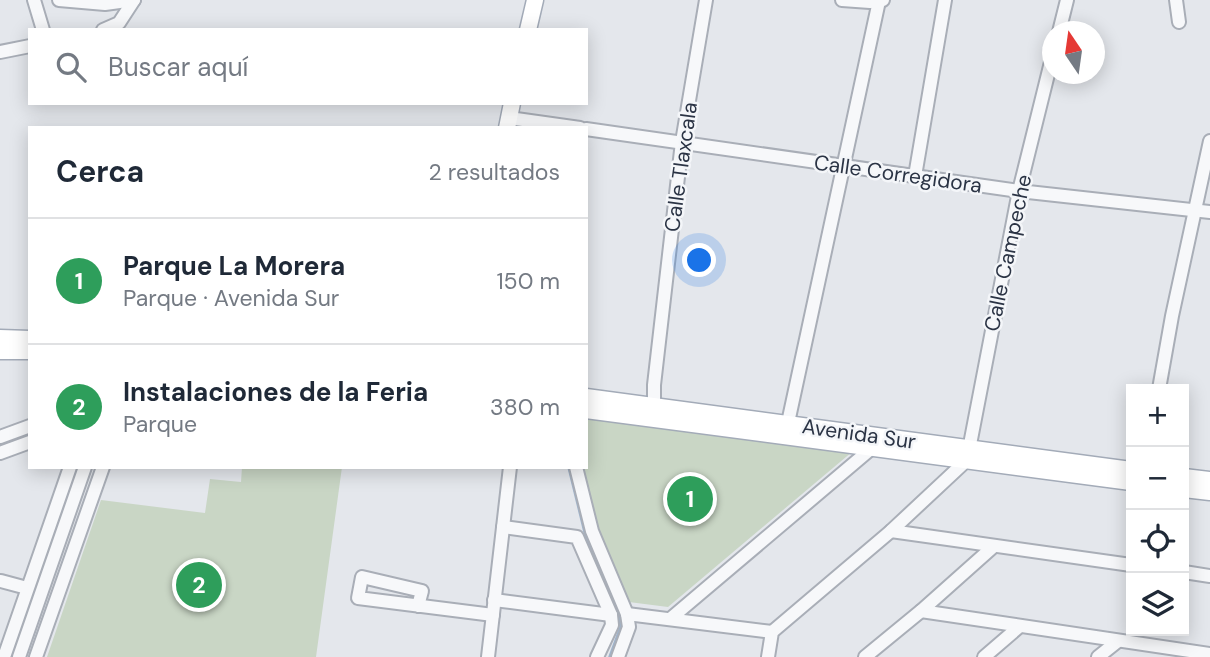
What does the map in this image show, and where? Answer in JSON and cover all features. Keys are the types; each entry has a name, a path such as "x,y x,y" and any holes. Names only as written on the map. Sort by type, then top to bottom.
{"main road":[{"path":"528,28 535,0"},
{"path":"0,338 28,339"},
{"path":"0,351 28,351"},
{"name":"Avenida Sur","path":"588,397 654,412 786,430 968,454 1126,470"},
{"name":"Avenida Sur","path":"588,410 654,412"},
{"name":"Avenida Sur","path":"786,430 872,448 968,454 1126,481"},
{"path":"1189,478 1210,480"},
{"path":"1189,490 1210,492"}],"street":[{"path":"34,0 42,28"},
{"path":"59,0 105,4 134,0"},
{"path":"108,28 119,23 134,0"},
{"name":"Calle Tlaxcala","path":"654,412 654,386 682,142 706,0"},
{"path":"786,430 881,0 842,0"},
{"path":"915,176 945,0"},
{"path":"1062,21 1067,0"},
{"path":"1176,0 1179,22"},
{"path":"0,52 28,46"},
{"name":"Calle Campeche","path":"968,454 1019,191 1046,84"},
{"path":"509,116 568,126"},
{"name":"Calle Corregidora","path":"588,129 1019,191 1210,212"},
{"path":"1160,384 1210,141"},
{"path":"28,427 2,437 0,453 28,443"},
{"path":"670,619 872,448"},
{"path":"768,657 772,632 891,531 968,454"},
{"path":"4,657 69,469"},
{"path":"19,657 84,469"},
{"path":"37,657 102,469"},
{"path":"488,657 510,469"},
{"path":"576,469 592,531 627,614 629,627 618,657"},
{"path":"503,527 577,537 611,615 612,625 597,657"},
{"path":"891,531 1126,564"},
{"path":"864,657 922,611 994,546"},
{"path":"1189,573 1210,576"},
{"path":"418,606 422,591 362,577 358,598 418,606 493,615"},
{"path":"0,581 27,588"},
{"path":"494,600 611,615"},
{"path":"922,611 1210,654"},
{"path":"627,614 772,632"},
{"path":"984,657 1020,626"},
{"path":"1098,657 1118,640"}],"green space":[{"path":"588,410 859,446 668,607 621,601 577,469 588,469"},
{"path":"242,469 342,469 316,657 47,657 101,500 205,513 210,479 241,482"}],"waterway":[{"path":"569,469 586,536 620,615 621,627 610,657"}],"place":[{"name":"Parque La Morera","path":"690,499"},
{"name":"Instalaciones de la Feria","path":"199,585"}]}
